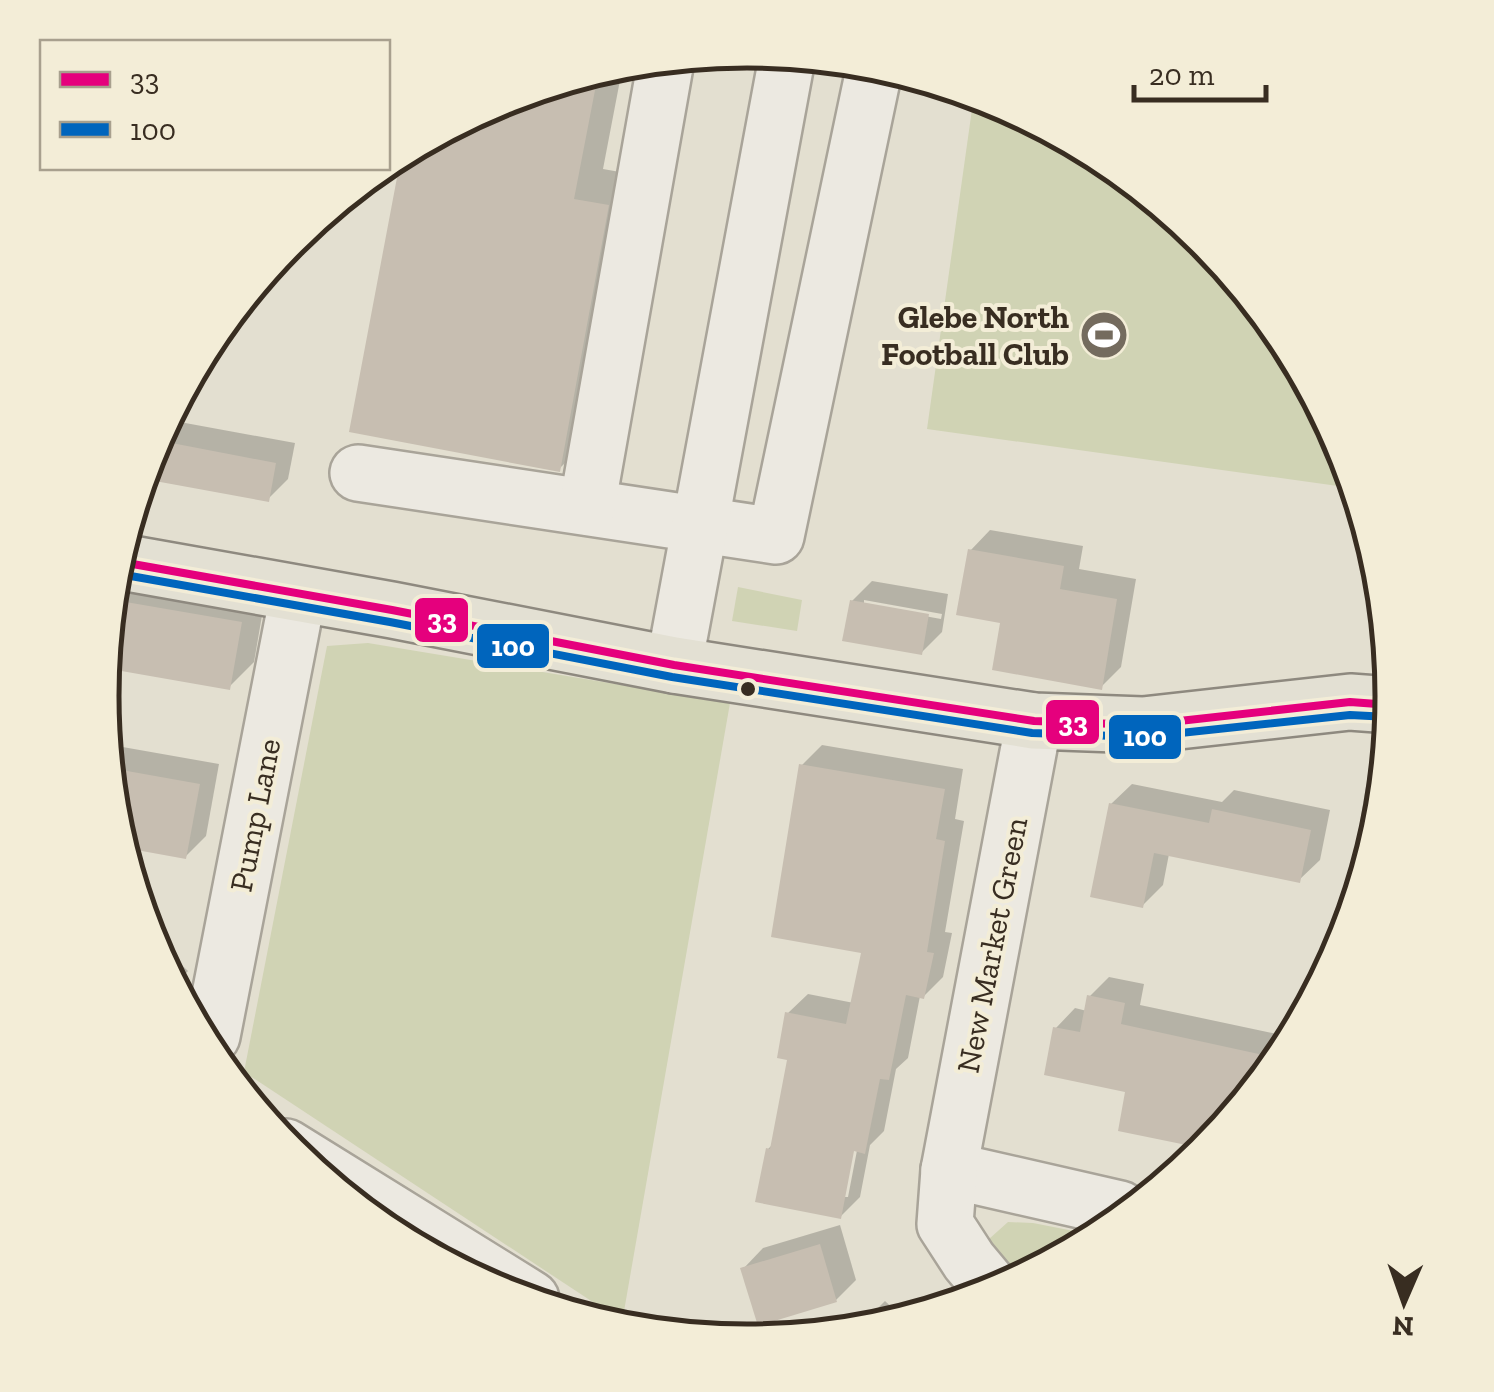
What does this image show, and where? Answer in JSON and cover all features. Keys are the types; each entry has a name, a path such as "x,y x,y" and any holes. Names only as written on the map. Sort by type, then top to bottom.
{"main road":[{"path":"133,564 674,665 1034,721 1143,725 1350,702 1376,704"}],"street":[{"path":"674,665 784,69"},
{"path":"586,507 664,73"},
{"path":"358,472 776,536 871,80"},
{"name":"Pump Lane","path":"214,1028 298,595"},
{"name":"New Market Green","path":"984,1279 944,1224 949,1170 1034,721"},
{"path":"949,1170 1113,1207"},
{"path":"369,1198 461,1255"}],"green space":[{"name":"Glebe North Football Club","path":"972,109 1025,132 1096,173 1130,197 1191,252 1246,313 1270,347 1311,418 1339,486 927,429"},
{"path":"738,587 802,600 797,631 732,621"},
{"path":"368,643 730,703 624,1312 600,1307 244,1072 327,646"},
{"path":"1008,1222 1075,1231 1002,1271 992,1263 989,1239"}],"building":[{"path":"596,86 574,199 609,205 560,472 349,432 398,173 506,115"},
{"path":"172,443 276,463 269,502 157,481"},
{"path":"968,549 1064,566 1060,589 1117,599 1102,690 992,670 1000,623 956,615"},
{"path":"850,600 929,614 922,655 842,641"},
{"path":"126,602 242,622 230,690 120,671"},
{"path":"799,764 945,789 936,839 945,841 927,952 934,953 924,999 906,995 889,1080 880,1079 865,1154 854,1151 841,1219 755,1202 787,1060 777,1058 785,1012 846,1024 861,953 771,937"},
{"path":"123,770 200,784 186,859 138,850"},
{"path":"1109,803 1209,823 1212,809 1311,830 1300,883 1154,853 1143,908 1090,897"},
{"path":"1087,995 1125,1003 1121,1024 1263,1055 1220,1110 1186,1145 1118,1131 1125,1092 1044,1075 1053,1027 1080,1032"},
{"path":"820,1244 837,1302 757,1324 740,1268"}],"transit line":[{"name":"33","path":"133,564 674,665 1034,721 1143,725 1350,702 1376,704"},
{"name":"100","path":"130,576 672,677 1032,733 1143,737 1350,715 1375,716"}],"place":[{"name":"Glebe North Football Club","path":"1104,335"}]}
